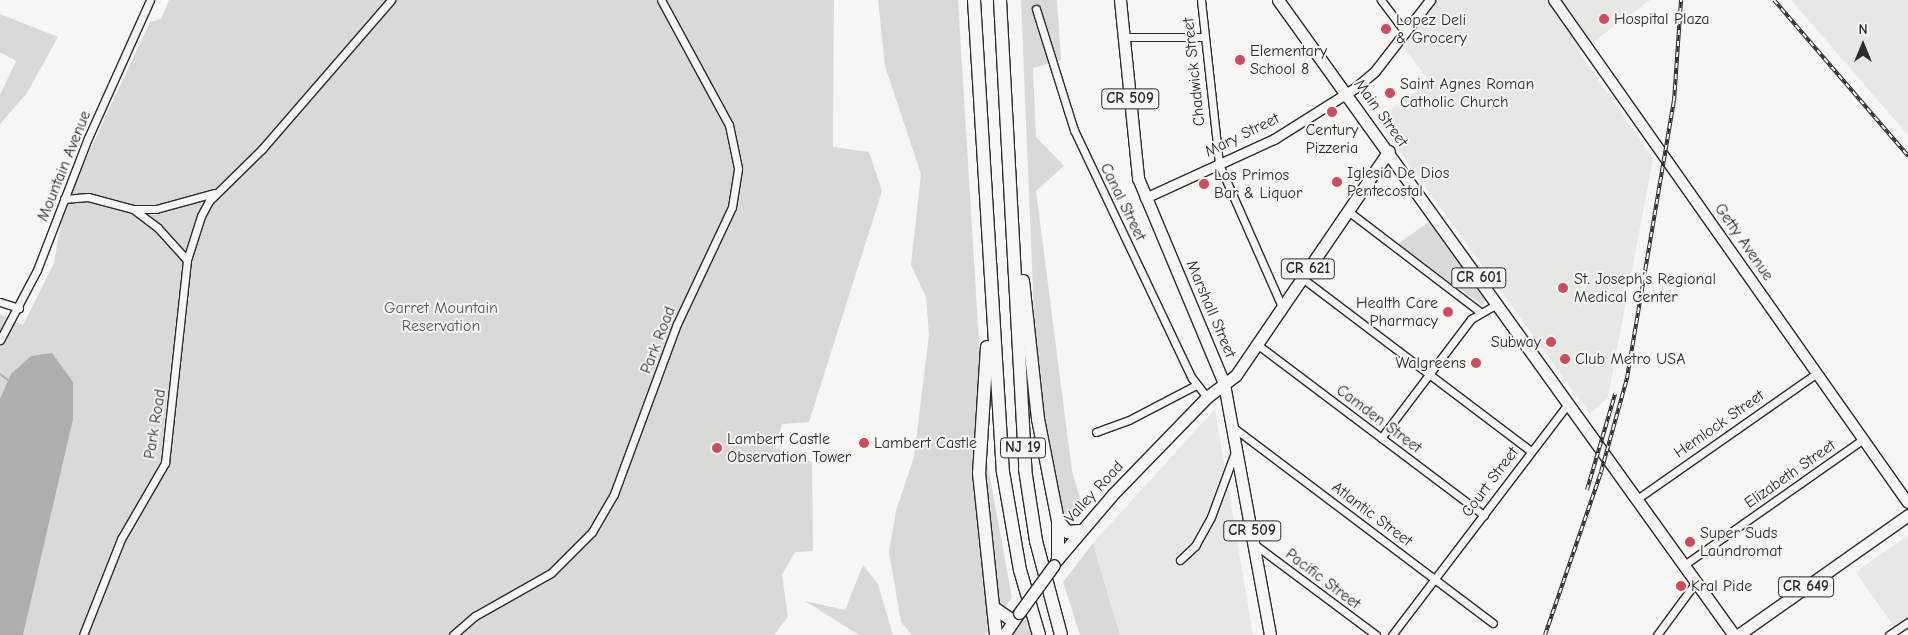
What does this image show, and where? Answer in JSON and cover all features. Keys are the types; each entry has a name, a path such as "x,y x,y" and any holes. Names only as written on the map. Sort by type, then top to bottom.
{"highway":[{"name":"NJ 19","path":"974,0 992,312 1006,496 1039,635"},
{"name":"NJ 19","path":"1000,0 1012,258 1028,493 1061,635"},
{"path":"1002,44 1008,0"},
{"path":"1012,258 1022,272 1038,419 1058,521 1056,562"},
{"path":"992,312 981,404 979,473 996,635"},
{"path":"1058,521 1068,532 1079,531"},
{"path":"994,608 1016,617"}],"main road":[{"name":"Marshall Street","path":"1120,0 1137,171 1145,198 1224,384 1234,428 1270,635"},
{"name":"Main Street","path":"1278,0 1637,499"},
{"name":"Getty Avenue","path":"1554,0 1908,503"},
{"name":"CR 621","path":"1224,384 1258,345 1389,152"},
{"name":"Valley Road","path":"1004,635 1079,531 1207,397 1224,384"},
{"name":"CR 601","path":"1637,499 1734,635"},
{"name":"CR 649","path":"1738,635 1908,515"}],"street":[{"name":"Mountain Avenue","path":"0,340 18,308 150,0"},
{"name":"Park Road","path":"83,635 121,539 165,463 186,260 201,216 219,191 262,149 391,0"},
{"name":"Park Road","path":"454,635 475,616 551,573 592,532 614,494 677,324 732,207 738,168 729,125 662,0"},
{"name":"Chadwick Street","path":"1201,0 1219,164 1282,307"},
{"path":"1381,0 1405,32"},
{"path":"1346,92 1375,71 1430,0"},
{"name":"Canal Street","path":"1036,9 1074,130 1196,385 1207,397"},
{"path":"1124,37 1204,37"},
{"name":"Mary Street","path":"1145,198 1274,139 1346,92"},
{"name":"Park Road","path":"64,199 88,196 133,209 180,206 219,191"},
{"name":"Park Road","path":"133,209 158,228 186,260"},
{"path":"1348,211 1480,312"},
{"path":"1302,278 1531,451"},
{"path":"0,302 18,308"},
{"path":"1381,438 1429,374 1480,312 1498,304"},
{"name":"Camden Street","path":"1258,345 1484,515"},
{"name":"Hemlock Street","path":"1637,499 1817,373"},
{"path":"1096,432 1130,420 1196,385"},
{"name":"Court Street","path":"1392,635 1569,403"},
{"name":"Atlantic Street","path":"1234,428 1493,624"},
{"name":"Elizabeth Street","path":"1684,565 1864,439"},
{"path":"1180,560 1195,546 1211,517 1237,447"},
{"name":"Pacific Street","path":"1254,544 1376,635"},
{"path":"1657,635 1696,582"},
{"path":"1889,635 1908,622"}],"shaded area":[{"name":"St. Joseph’s Regional Medical Center","path":"1437,0 1650,0 1579,52 1653,159 1608,397 1590,414 1376,119 1430,82 1403,46"},
{"path":"1791,0 1908,0 1908,135"},
{"path":"52,353 73,382 73,419 23,635 0,635 0,399 11,374 31,356"},
{"path":"1215,409 1253,635 1120,635 1093,543"},
{"path":"1908,535 1908,623 1897,631 1856,572"}],"green space":[{"name":"Garret Mountain Reservation","path":"169,0 834,0 833,147 869,152 882,191 809,422 782,424 775,448 812,462 813,551 795,552 782,575 788,617 774,635 0,635 0,314 23,325 54,263 62,218 78,175 150,22 161,19"},
{"path":"878,0 958,0 986,456 1012,598 985,635 912,635 901,622 889,552 896,511 914,457 929,335 926,297 911,265 921,174 885,66"},
{"path":"1021,0 1057,0 1061,60 1033,68 1036,137 1064,166 1036,191 1072,471 1082,505 1053,540 1038,411"},
{"path":"0,14 58,37 27,93 0,124 0,95 16,61 0,52"},
{"path":"1430,221 1485,299 1483,306 1398,244"},
{"path":"1093,543 1120,635 1080,635 1063,582"},
{"path":"863,565 878,584 893,635 859,635 805,601 845,610"},
{"path":"1020,611 1026,613 1035,635 1005,635"}],"waterway":[{"path":"0,374 8,380"}],"railway":[{"path":"1545,635 1601,472 1627,378 1674,101 1681,0"},
{"path":"1774,0 1908,156"},
{"path":"1587,490 1615,394"}],"place":[{"name":"Hospital Plaza","path":"1604,19"},
{"name":"Lopez Deli & Grocery","path":"1386,29"},
{"name":"Elementary School 8","path":"1240,60"},
{"name":"Saint Agnes Roman Catholic Church","path":"1390,93"},
{"name":"Century Pizzeria","path":"1332,112"},
{"name":"Iglesia De Dios Pentecostal","path":"1337,182"},
{"name":"Los Primos Bar & Liquor","path":"1204,184"},
{"name":"St. Joseph’s Regional Medical Center","path":"1563,288"},
{"name":"Health Care Pharmacy","path":"1448,312"},
{"name":"Subway","path":"1551,342"},
{"name":"Club Metro USA","path":"1565,359"},
{"name":"Walgreens","path":"1476,363"},
{"name":"Lambert Castle","path":"864,443"},
{"name":"Lambert Castle Observation Tower","path":"717,448"},
{"name":"Super Suds Laundromat","path":"1690,542"},
{"name":"Kral Pide","path":"1681,586"}]}
